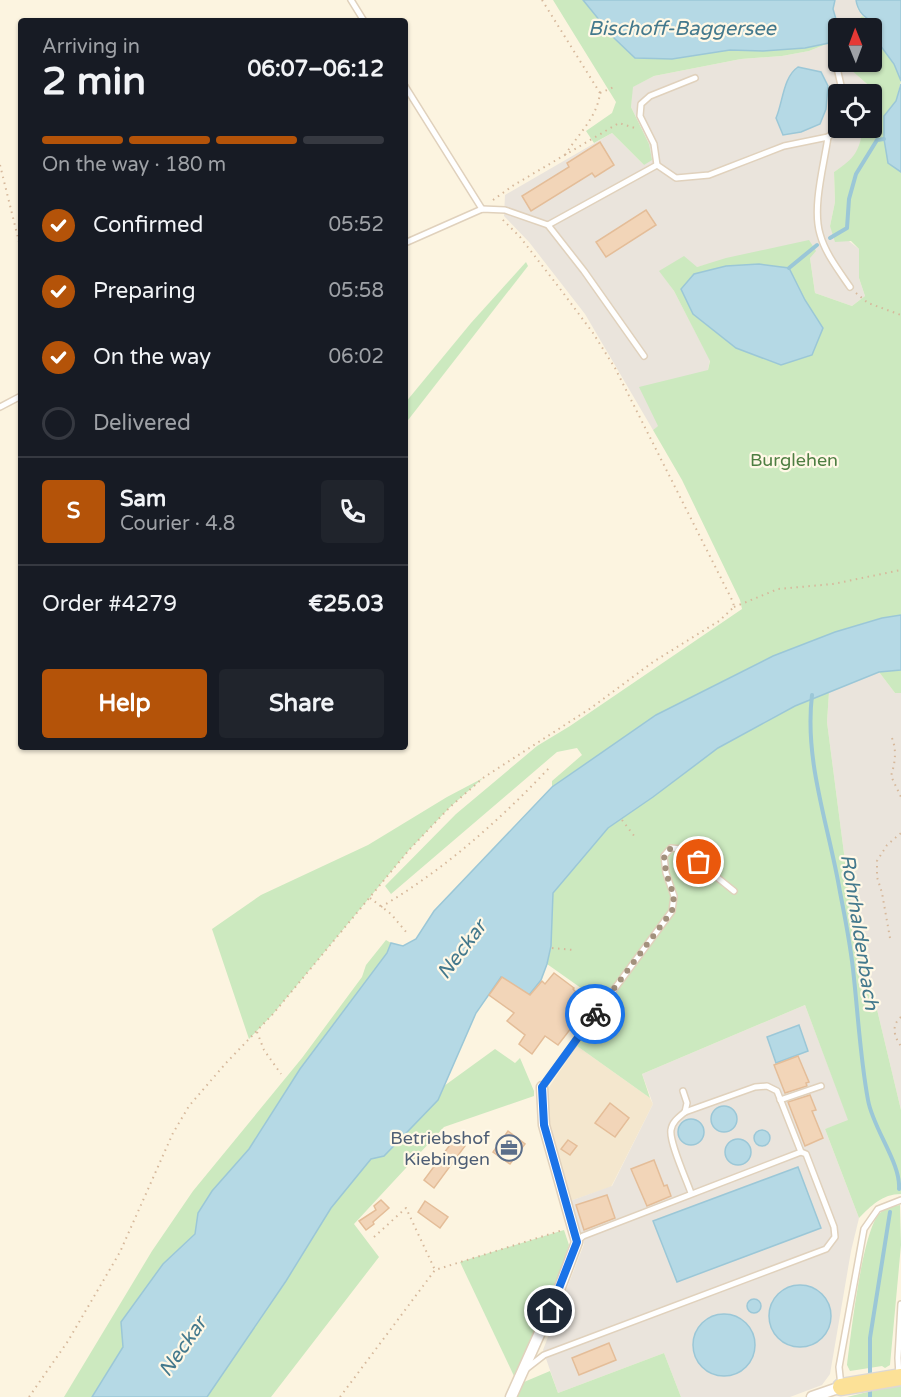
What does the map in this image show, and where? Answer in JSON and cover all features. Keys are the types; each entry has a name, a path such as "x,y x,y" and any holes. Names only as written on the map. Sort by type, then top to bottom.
{"main road":[{"path":"848,1385 896,1378"}],"street":[{"path":"511,1397 559,1290 577,1241 544,1125 542,1087"},
{"path":"812,1397 848,1385"}],"lane":[{"path":"351,0 362,18"},
{"path":"695,78 650,96 641,104 640,116 654,144 657,165 676,178 709,175 784,146 828,137 818,213 820,234 826,249 850,287"},
{"path":"408,91 482,209"},
{"path":"548,225 657,165"},
{"path":"408,242 482,209 505,210 548,225 584,271 644,356"},
{"path":"0,407 18,398"},
{"path":"542,1087 672,911 674,896 666,873 664,856 671,848 682,849 734,891"},
{"path":"522,1372 544,1355 826,1249 835,1237 834,1227 806,1154 801,1152 777,1091 766,1086 755,1087 685,1112 676,1119 671,1131 673,1143 692,1193"},
{"path":"780,1100 821,1086"},
{"path":"683,1091 687,1103 685,1112"},
{"path":"577,1241 583,1236 801,1152"},
{"path":"848,1385 839,1367 864,1229 878,1209 901,1200"},
{"path":"896,1378 901,1304"}],"path":[{"path":"542,0 600,93 599,105 589,123 574,139 563,157"},
{"path":"600,93 614,87"},
{"path":"482,209 514,185 619,123 648,131"},
{"path":"0,165 18,238"},
{"path":"502,219 520,237 561,290 593,333 615,368 678,490 734,607"},
{"path":"850,287 868,303 901,315"},
{"path":"29,1397 68,1341 116,1260 173,1133 189,1106 226,1062 257,1032 409,850 450,807 483,778 591,708 653,662 719,621 734,607 778,589 833,584 901,570"},
{"path":"892,738 895,755 891,776 901,797"},
{"path":"381,907 458,854 512,807 550,767"},
{"path":"622,820 635,837"},
{"path":"890,938 877,877 877,861 887,845 901,833"},
{"path":"370,898 391,914 407,933"},
{"path":"552,948 574,950"},
{"path":"901,1017 898,1018 893,1028 901,1046"},
{"path":"257,1032 264,1050 281,1074"},
{"path":"374,1237 406,1208 435,1270"},
{"path":"340,1397 435,1270 574,1227"}],"shaded area":[{"path":"835,0 856,0 857,8 862,16 860,18 836,18 833,9"},
{"path":"828,43 828,72 853,72 867,84 828,84 828,138 861,138 859,149 849,162 834,172 835,202 830,226 859,249 859,278 865,296 852,306 815,293 810,258 752,253 697,267 660,271 674,291 710,360 706,379 692,402 653,430 585,314 529,242 504,216 505,195 612,133 644,165 649,144 631,107 632,87 654,76 741,59 782,56 809,51"},
{"path":"879,672 895,693 901,693 901,1110 849,892 827,722 829,692"},
{"path":"805,1005 849,1121 825,1129 859,1218 851,1251 830,1374 822,1385 790,1397 681,1397 664,1353 558,1393 543,1350 584,1244 570,1201 612,1186 653,1104 642,1074"},
{"path":"577,1046 650,1098 653,1104 611,1187 570,1201 548,1123 547,1090"}],"green space":[{"path":"553,0 583,0 614,38 635,58 672,59 730,50 763,51 805,48 828,43 809,51 782,56 741,59 654,76 633,87 631,107 649,144 652,160 644,165 612,133 594,143 586,131 612,113 616,102"},
{"name":"Burglehen","path":"882,48 894,64 901,81 896,101 884,116 888,163 901,172 901,615 864,623 773,656 656,715 552,787 552,781 582,755 577,748 557,752 391,894 385,886 456,814 537,746 742,609 740,600 682,480 653,430 658,426 639,387 708,370 710,361 674,291 659,271 684,256 697,267 726,258 809,240 816,251 810,258 815,293 852,306 865,296 859,278 859,249 851,241 835,242 830,226 835,202 834,172 855,154 861,138 882,138 882,84 867,84 853,72 882,72","holes":["789,268 805,300 736,348 693,314 681,289"]},
{"path":"526,262 528,266 408,420 408,399 471,323"},
{"path":"901,670 901,693 895,693 879,672"},
{"path":"829,692 827,722 849,892 901,1110 901,1194 883,1198 859,1218 825,1129 848,1120 805,1005 642,1074 650,1098 577,1046 605,1005 547,964 551,946 553,893 608,828 718,748 795,706"},
{"path":"483,778 450,807 409,850 273,1014 249,1039 212,929 261,895 368,845"},
{"path":"386,940 391,943 387,953 300,1069 249,1149 212,1191 198,1213 195,1234 163,1264 123,1347 92,1397 64,1397 152,1251 193,1191 302,1058 362,977 366,965"},
{"path":"495,1049 515,1063 520,1058 534,1096 444,1127 354,1224 379,1257 271,1397 207,1397 286,1281 331,1208 371,1159 438,1100 444,1086"},
{"path":"900,1205 901,1245 890,1365 885,1368 882,1366 850,1371 847,1365 851,1331 867,1241 879,1214"},
{"path":"564,1230 569,1245 555,1288 514,1376 460,1262"},
{"path":"664,1353 681,1397 516,1397 524,1382 550,1371 558,1393"},
{"path":"901,1385 901,1397 847,1397"}],"water":[{"name":"Bischoff-Baggersee","path":"583,0 835,0 833,9 836,18 828,18 828,43 805,48 763,51 730,50 672,59 635,58 614,38"},
{"path":"856,0 901,0 901,81 894,64 882,48 882,18 866,18"},
{"path":"798,67 821,72 828,86 826,109 820,124 801,132 783,135 776,118 786,83"},
{"path":"901,84 901,172 888,163 884,139 884,116 896,101"},
{"path":"759,264 789,268 805,300 823,328 812,355 781,365 736,348 693,314 681,289 694,274 726,266"},
{"name":"Neckar","path":"901,615 901,670 879,672 795,706 718,748 608,828 553,893 551,946 541,980 529,995 501,977 476,1013 438,1100 384,1156 371,1159 331,1208 286,1281 207,1397 92,1397 123,1347 121,1322 163,1264 195,1234 198,1213 212,1191 249,1149 300,1069 387,953 391,943 403,946 416,939 434,911 552,787 656,715 773,656 835,632 882,618"},
{"path":"799,1025 808,1051 776,1063 767,1037"},
{"path":"724,1106 733,1110 737,1119 733,1128 724,1132 715,1128 711,1119 715,1110"},
{"path":"691,1119 700,1123 704,1132 700,1141 691,1145 682,1141 678,1132 682,1123"},
{"path":"759,1130 765,1130 770,1138 768,1144 759,1146 754,1141 754,1135"},
{"path":"738,1139 747,1143 751,1152 747,1161 738,1165 729,1161 725,1152 729,1143"},
{"path":"798,1167 821,1228 677,1282 653,1221"},
{"path":"794,1285 806,1285 822,1294 829,1304 831,1316 829,1328 822,1338 806,1347 794,1347 783,1342 774,1333 769,1322 769,1310 774,1299 783,1290"},
{"path":"751,1299 757,1299 761,1306 757,1313 751,1313 747,1309 747,1303"},
{"path":"718,1314 730,1314 746,1323 753,1333 755,1345 753,1357 746,1367 730,1376 718,1376 707,1371 698,1362 693,1351 693,1339 698,1328 707,1319"}],"building":[{"path":"600,142 614,165 595,177 592,173 531,211 522,196 569,167 567,163"},
{"path":"646,210 656,225 606,257 596,242"},
{"path":"554,973 574,988 577,993 573,998 582,1005 568,1024 572,1027 558,1045 545,1036 532,1054 519,1044 525,1035 507,1021 514,1013 489,995 502,977 530,995 542,981 545,984"},
{"path":"798,1056 809,1082 806,1083 807,1086 785,1093 774,1065"},
{"path":"810,1095 816,1110 812,1111 823,1138 805,1146 788,1102"},
{"path":"610,1103 629,1118 615,1137 595,1123"},
{"name":"Betriebshof Kiebingen","path":"508,1131 525,1144 510,1164 493,1152"},
{"path":"455,1138 465,1146 434,1188 424,1180"},
{"path":"568,1140 577,1146 570,1155 561,1149"},
{"path":"654,1160 664,1186 667,1185 671,1196 647,1206 631,1169"},
{"path":"607,1195 615,1218 584,1230 576,1205"},
{"path":"381,1200 389,1208 366,1230 359,1221 376,1210 374,1206"},
{"path":"425,1201 448,1217 440,1228 418,1212"},
{"path":"609,1343 616,1360 579,1375 572,1358"}],"waterway":[{"path":"830,238 847,228 849,199 856,174 877,140 884,139"},
{"path":"789,268 817,245"},
{"name":"Rohrhaldenbach","path":"812,695 810,720 814,769 849,940 868,1100 875,1122 896,1168 899,1189"},
{"name":"Rohrhaldenbach","path":"870,1378 870,1338 890,1212"},
{"name":"Rohrhaldenbach","path":"870,1386 870,1397"}],"way so far":[{"path":"595,1014 672,911 674,896 666,873 664,856 671,848 682,849 699,862"}],"place":[{"name":"Betriebshof Kiebingen","path":"509,1148"}],"route":[{"path":"550,1311 577,1242 544,1125 542,1087 595,1014"}]}
